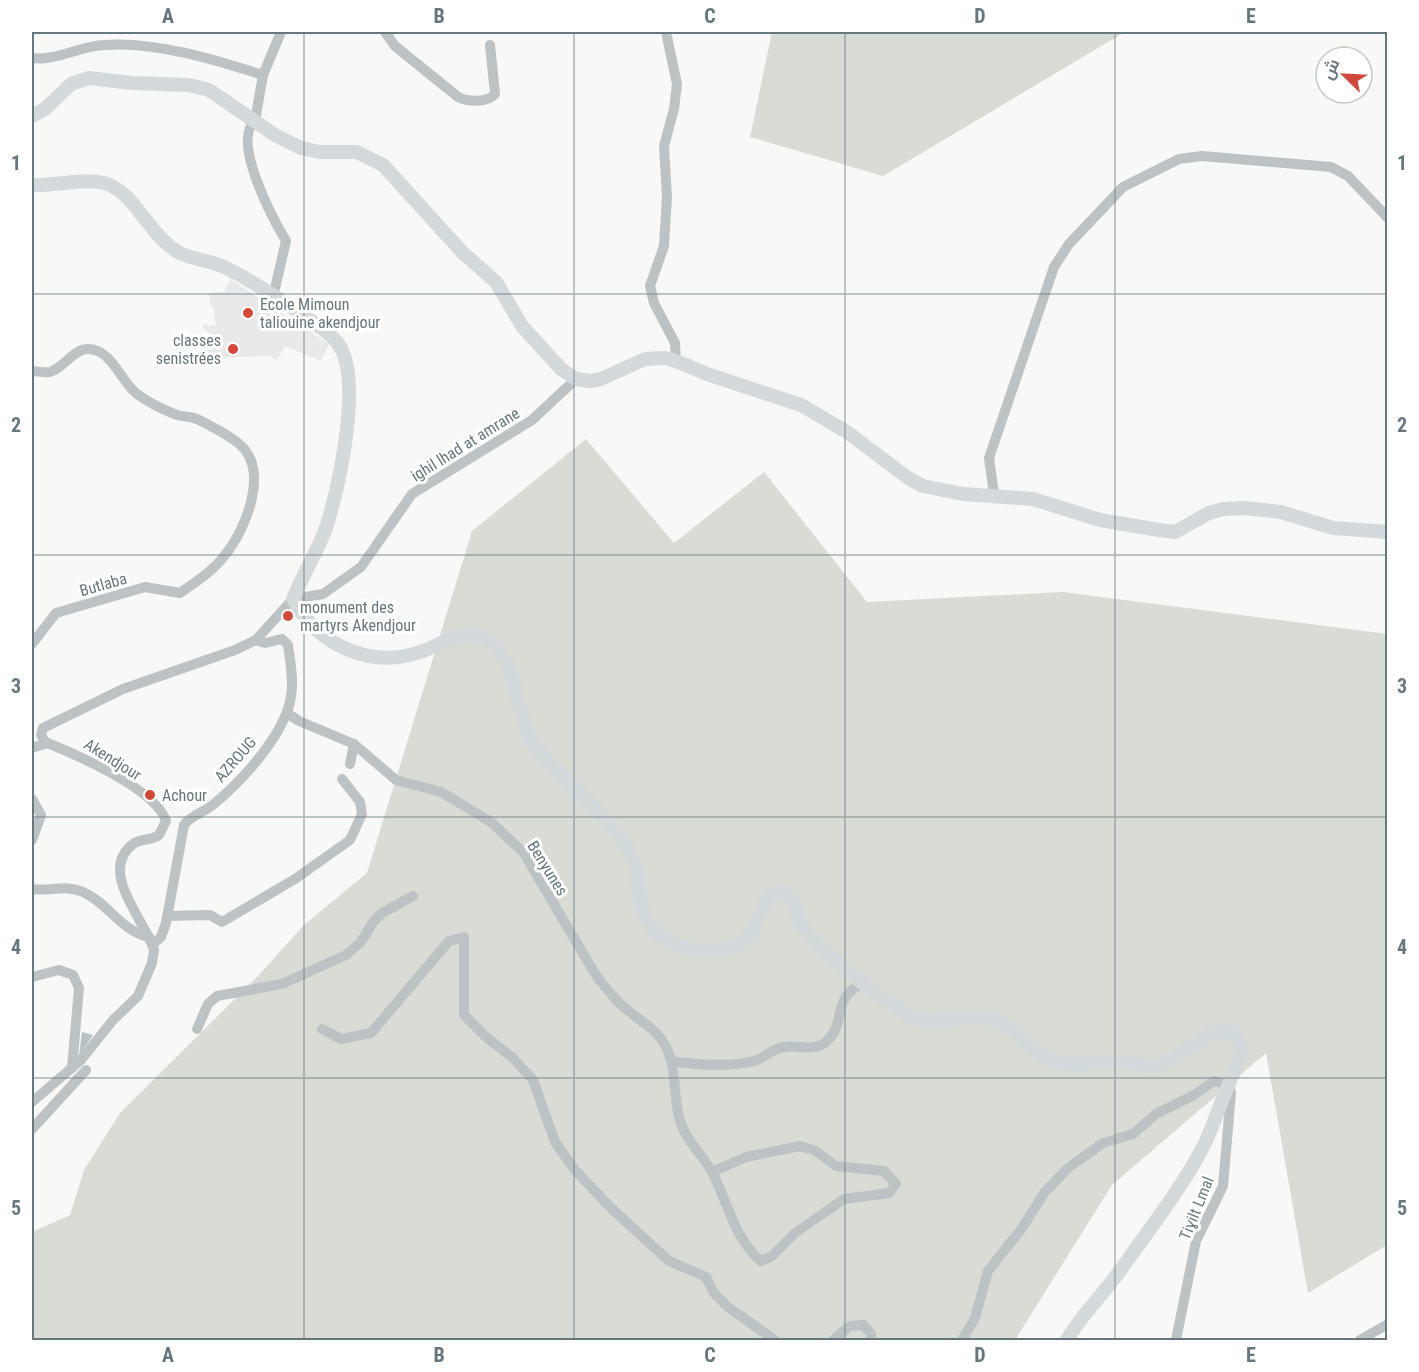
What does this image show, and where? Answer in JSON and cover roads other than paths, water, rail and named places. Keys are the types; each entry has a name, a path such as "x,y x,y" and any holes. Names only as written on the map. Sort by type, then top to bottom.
{"main road":[{"path":"32,116 45,109 71,84 98,78 132,83 200,86 220,95 255,121 301,148 320,152 357,152 383,165 463,253 496,282 522,326 561,369 576,379 590,381 601,379 645,359 665,358 676,361 707,374 801,405 847,432 908,478 923,486 963,494 994,494 1033,499 1100,520 1175,532 1209,513 1222,509 1245,508 1281,512 1333,528 1388,532"},
{"path":"32,185 55,186 92,181 110,185 124,196 166,245 181,254 220,265 238,273 316,325 337,343 342,351 349,389 345,447 332,506 320,542 293,599 305,619 320,634 342,648 366,656 381,659 402,657 464,636 480,636 489,641 513,680 530,738 540,754 582,795 628,849 638,874 643,910 650,925 666,940 687,948 706,951 736,947 754,931 767,898 779,891 785,893 795,903 800,921 812,938 889,1002 919,1018 942,1021 978,1018 998,1021 1042,1057 1063,1063 1108,1060 1154,1066 1176,1058 1213,1031 1227,1031 1234,1034 1241,1047 1238,1065 1202,1150 1130,1256 1084,1313 1067,1341"}],"street":[{"path":"273,297 286,241 262,195 247,150 249,126 255,121 263,75 281,32"},
{"path":"385,32 395,46 458,97 468,100 489,100 495,94 490,45"},
{"path":"666,32 677,84 674,109 664,146 667,197 663,246 650,286 654,303 675,343 676,361"},
{"path":"32,58 105,45 143,46 214,60 263,75"},
{"path":"994,494 989,458 1054,267 1069,244 1123,187 1179,159 1202,156 1331,167 1348,176 1388,218"},
{"name":"Butlaba","path":"32,371 49,372 63,366 79,351 89,349 111,361 135,393 174,414 199,420 238,443 248,454 254,482 251,501 241,529 227,553 212,571 180,593 145,587 56,613 32,644"},
{"name":"ighil lhad at amrane","path":"293,599 322,594 361,567 412,494 532,420 576,379"},
{"path":"32,748 47,742 41,735 45,727 64,720 123,689 235,650 256,639 293,599"},
{"name":"AZROUG","path":"184,825 190,818 216,803 236,783 276,735 287,712 292,691 288,645 282,639 264,643 256,639"},
{"name":"Benyunes","path":"287,712 299,721 354,744 396,780 441,792 481,814 514,841 597,977 624,1007 656,1033 672,1061 680,1119 686,1135 712,1172 733,1220 755,1256 761,1261 772,1256 795,1233 831,1206 844,1199 889,1193 896,1184 884,1171 836,1166 814,1150 800,1146 746,1157 712,1172"},
{"name":"Akendjour","path":"47,742 76,753 117,777 156,806 166,821"},
{"path":"350,764 354,744"},
{"path":"167,916 210,915 222,922 295,879 350,840 362,813 360,802 342,779"},
{"path":"32,799 41,815 32,840"},
{"path":"32,1102 72,1068 142,991 152,963 151,941 129,901 120,868 128,849 140,840 159,835 166,821 184,825 163,933 151,941"},
{"path":"32,889 64,888 83,892 131,930 151,941"},
{"path":"197,1029 208,1004 218,996 282,984 346,955 361,942 373,922 382,913 412,896"},
{"path":"322,1029 341,1038 371,1033 448,941 464,937 464,1015 512,1057 533,1080 555,1142 575,1170 610,1207 669,1261 706,1277 714,1293 729,1308 775,1341"},
{"path":"32,976 59,970 74,975 79,988 72,1068"},
{"path":"672,1061 695,1065 744,1063 757,1060 782,1047 811,1048 821,1045 832,1034 845,996 865,982"},
{"path":"32,1129 86,1070"},
{"path":"962,1341 975,1318 988,1271 1018,1234 1045,1192 1068,1168 1103,1143 1133,1134 1156,1114 1194,1095 1214,1081 1228,1085"},
{"name":"Tiɣilt Lmal","path":"1176,1341 1196,1242 1218,1199 1225,1177 1231,1093 1228,1085"},
{"path":"1360,1341 1388,1324"},
{"path":"833,1341 850,1326 863,1325 871,1333 871,1341"}],"place":[{"name":"Ecole Mimoun taliouine akendjour","path":"248,313"},
{"name":"classes senistrées","path":"233,349"},
{"name":"monument des martyrs Akendjour","path":"288,616"},
{"name":"Achour","path":"150,795"}]}
